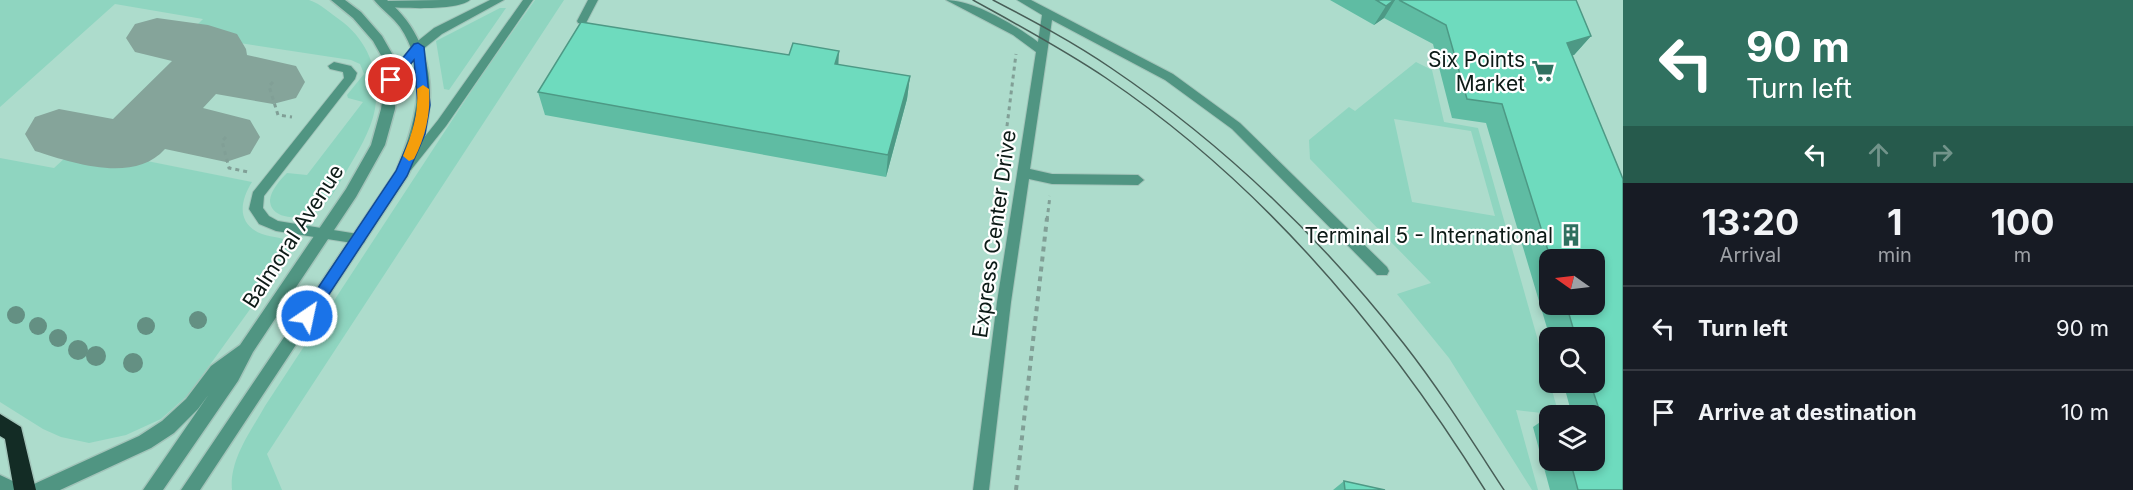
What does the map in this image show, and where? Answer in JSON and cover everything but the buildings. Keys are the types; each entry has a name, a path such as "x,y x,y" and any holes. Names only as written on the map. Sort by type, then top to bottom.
{"highway":[{"path":"0,424 14,434 26,490"}],"street":[{"name":"Balmoral Avenue","path":"152,490 232,376 247,347 351,193 378,146 388,109 391,80 388,57 378,39 357,15 337,0"},
{"path":"190,490 402,173 418,134 424,105 418,47 410,29 383,2"},
{"path":"40,490 135,447 168,427 192,404 217,371 247,347"},
{"path":"0,484 14,490"}],"lane":[{"path":"383,2 430,5 465,0"},
{"path":"391,80 418,47 438,31 499,0"},
{"path":"402,173 441,123 528,0"},
{"path":"582,21 593,0"},
{"path":"951,0 1017,32 1041,50"},
{"path":"1022,0 1169,77 1236,126 1382,271"},
{"name":"Express Center Drive","path":"981,490 1004,302 1048,13"},
{"path":"334,66 347,69 351,73 349,79 258,195 256,209 264,220 276,226 359,238"},
{"path":"1025,173 1052,179 1138,180"}],"path":[{"path":"273,82 269,86 278,115 292,117"},
{"path":"226,136 222,141 229,168 248,172"},
{"path":"1016,490 1052,179"}],"shaded area":[{"path":"0,0 1623,0 1623,490 0,490"},
{"path":"0,0 309,0 321,6 350,28 365,48 376,83 373,117 359,150 325,204 311,215 288,217 281,215 271,207 270,200 276,185 287,173 307,175 363,102 348,98 347,95 364,74 360,64 351,60 187,35 203,19 115,4 0,107"},
{"path":"535,0 564,0 267,454 282,490 232,490 237,457 265,406 483,73"},
{"path":"500,8 506,8 449,90 444,89 436,41"},
{"path":"1416,62 1432,70 1444,122 1478,128 1539,344 1539,393 1553,393 1556,405 1539,405 1539,413 1516,410 1538,490 1532,490 1449,358 1397,294 1431,283 1310,159 1309,140 1349,107 1355,111","holes":["1394,119 1471,131 1495,216 1412,202"]},
{"path":"77,147 252,182 243,204 244,218 254,230 283,239 293,246 290,254 188,395 161,419 126,435 89,443 61,437 43,429 0,402 0,158 54,168"}],"taxiway":[{"path":"59,134 113,144 133,141 216,54 215,49 208,46 157,38"},
{"path":"211,71 273,82"},
{"path":"159,124 226,137"}],"tram line":[{"path":"973,0 1057,47 1106,78 1218,165 1269,213 1317,264 1406,373 1485,490"},
{"path":"993,0 1068,41 1111,68 1192,128 1268,194 1339,267 1404,344 1443,397 1504,490"}],"slow traffic":[{"path":"409,156 418,134 424,105 423,89"}],"place":[{"name":"Six Points Market","path":"1543,71"},
{"name":"Terminal 5 - International","path":"1571,235"}],"route":[{"path":"307,316 402,173 418,134 424,105 418,47 391,80"}]}
